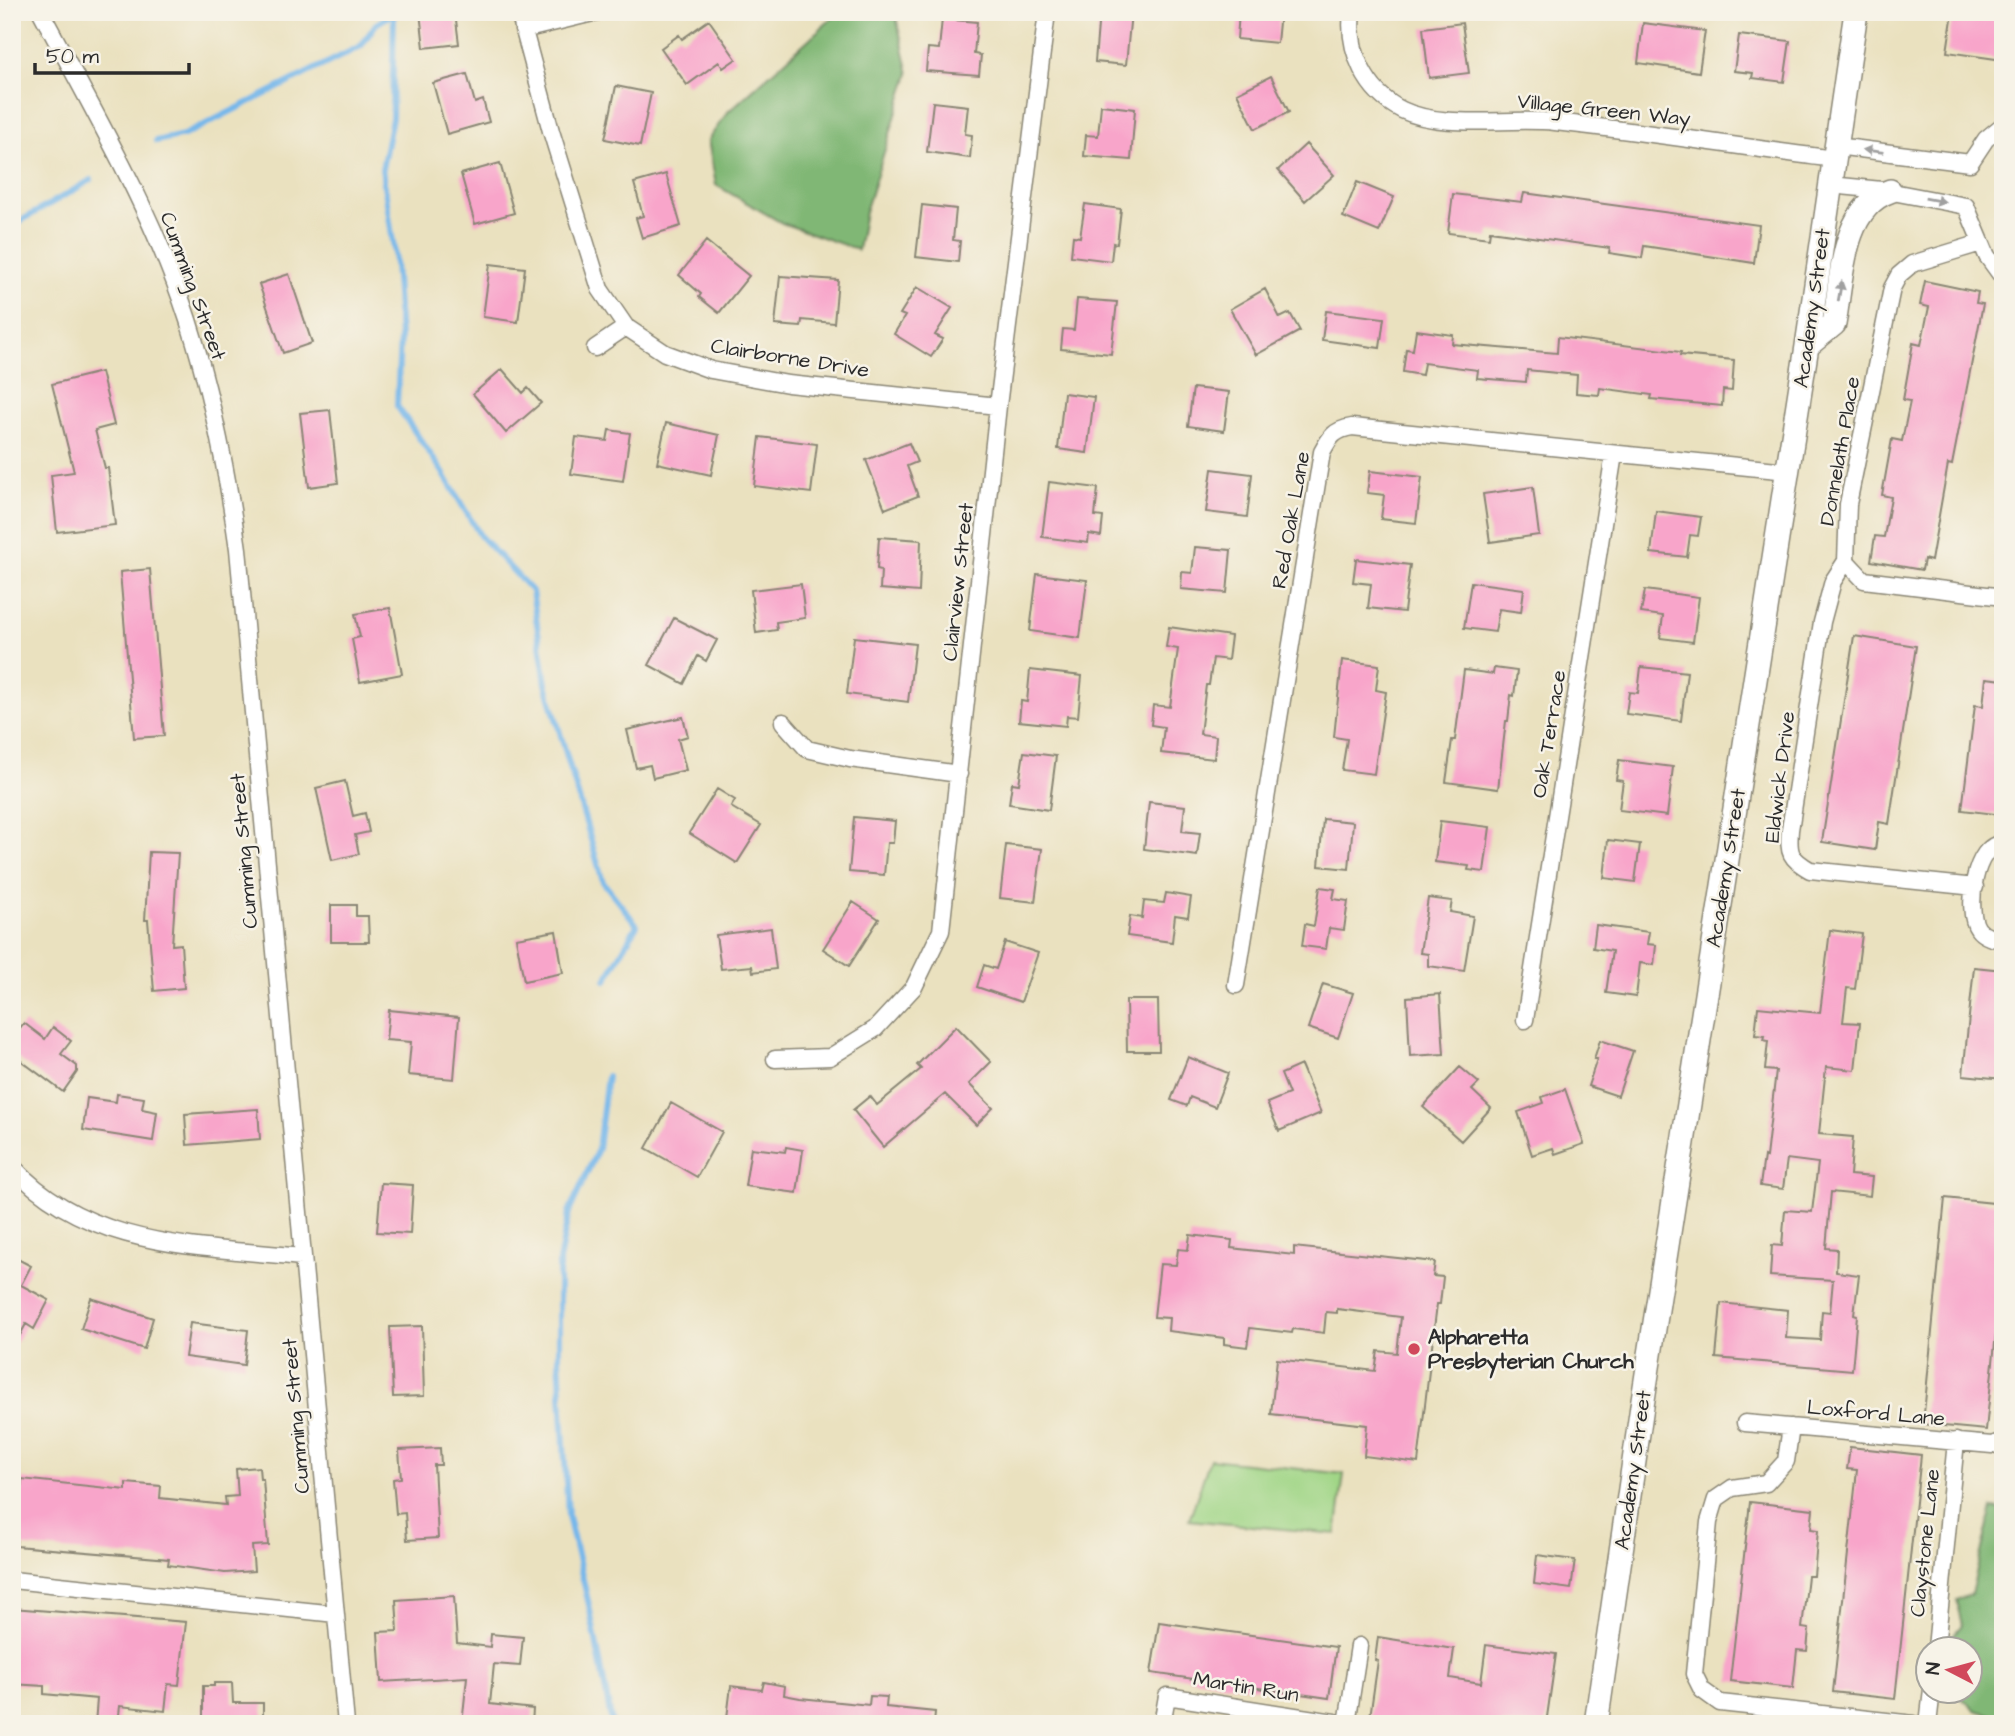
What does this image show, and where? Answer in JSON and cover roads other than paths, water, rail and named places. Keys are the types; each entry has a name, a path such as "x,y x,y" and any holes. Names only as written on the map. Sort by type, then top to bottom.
{"street":[{"name":"Cumming Street","path":"41,12 155,233 187,318 217,422 229,487 238,549 346,1724"},
{"name":"Clairborne Drive","path":"519,12 600,289 626,327 665,353 711,370 788,384 998,406"},
{"path":"523,30 597,12"},
{"name":"Clairview Street","path":"775,1059 830,1057 875,1029 914,987 941,931 998,406 1046,12"},
{"name":"Village Green Way","path":"1352,12 1352,40 1357,61 1367,79 1381,95 1399,108 1416,116 1435,120 1552,121 1835,153 1970,163 1986,139 2003,125"},
{"name":"Academy Street","path":"1596,1724 1856,12"},
{"path":"1830,185 1890,191 1965,206 1981,243 2003,278"},
{"path":"1807,346 1834,324 1850,236 1856,219 1866,206 1890,191"},
{"name":"Donnelath Place","path":"1846,561 1848,504 1892,288 1899,275 1912,264 1981,243"},
{"path":"595,348 626,327"},
{"name":"Red Oak Lane","path":"1236,985 1322,452 1331,435 1339,429 1352,427 1788,471"},
{"name":"Oak Terrace","path":"1525,1020 1614,454"},
{"path":"1846,561 1864,580 2003,597"},
{"name":"Eldwick Drive","path":"1846,561 1833,581 1822,622 1790,830 1789,847 1793,860 1810,870 1975,887"},
{"path":"783,722 807,749 850,760 959,774"},
{"path":"2003,844 1996,844 1983,854 1979,863 1973,915 1978,929 1988,936 2003,940"},
{"path":"12,1166 43,1194 66,1210 118,1233 158,1241 302,1257"},
{"name":"Loxford Lane","path":"1745,1423 1992,1445 2003,1441"},
{"path":"1791,1427 1786,1461 1766,1483 1732,1488 1716,1499 1709,1522 1694,1674 1702,1690 1720,1703 1914,1724"},
{"name":"Claystone Lane","path":"1937,1634 1956,1441"},
{"path":"12,1580 336,1614"},
{"path":"1347,1724 1359,1646"},
{"name":"Martin Run","path":"1162,1724 1167,1696 1347,1724"},
{"path":"1928,1724 1930,1704"}],"waterway":[{"path":"394,13 392,118 382,169 394,249 400,337 397,406 442,471 481,537 532,591 546,684 603,882 637,925 606,980"},
{"path":"156,141 184,135 361,46 376,24 394,13"},
{"path":"12,226 91,180"},
{"path":"607,1076 598,1149 569,1212 559,1261 559,1358 568,1516 589,1605 612,1724"}],"place":[{"name":"Alpharetta Presbyterian Church","path":"1414,1349"}]}
